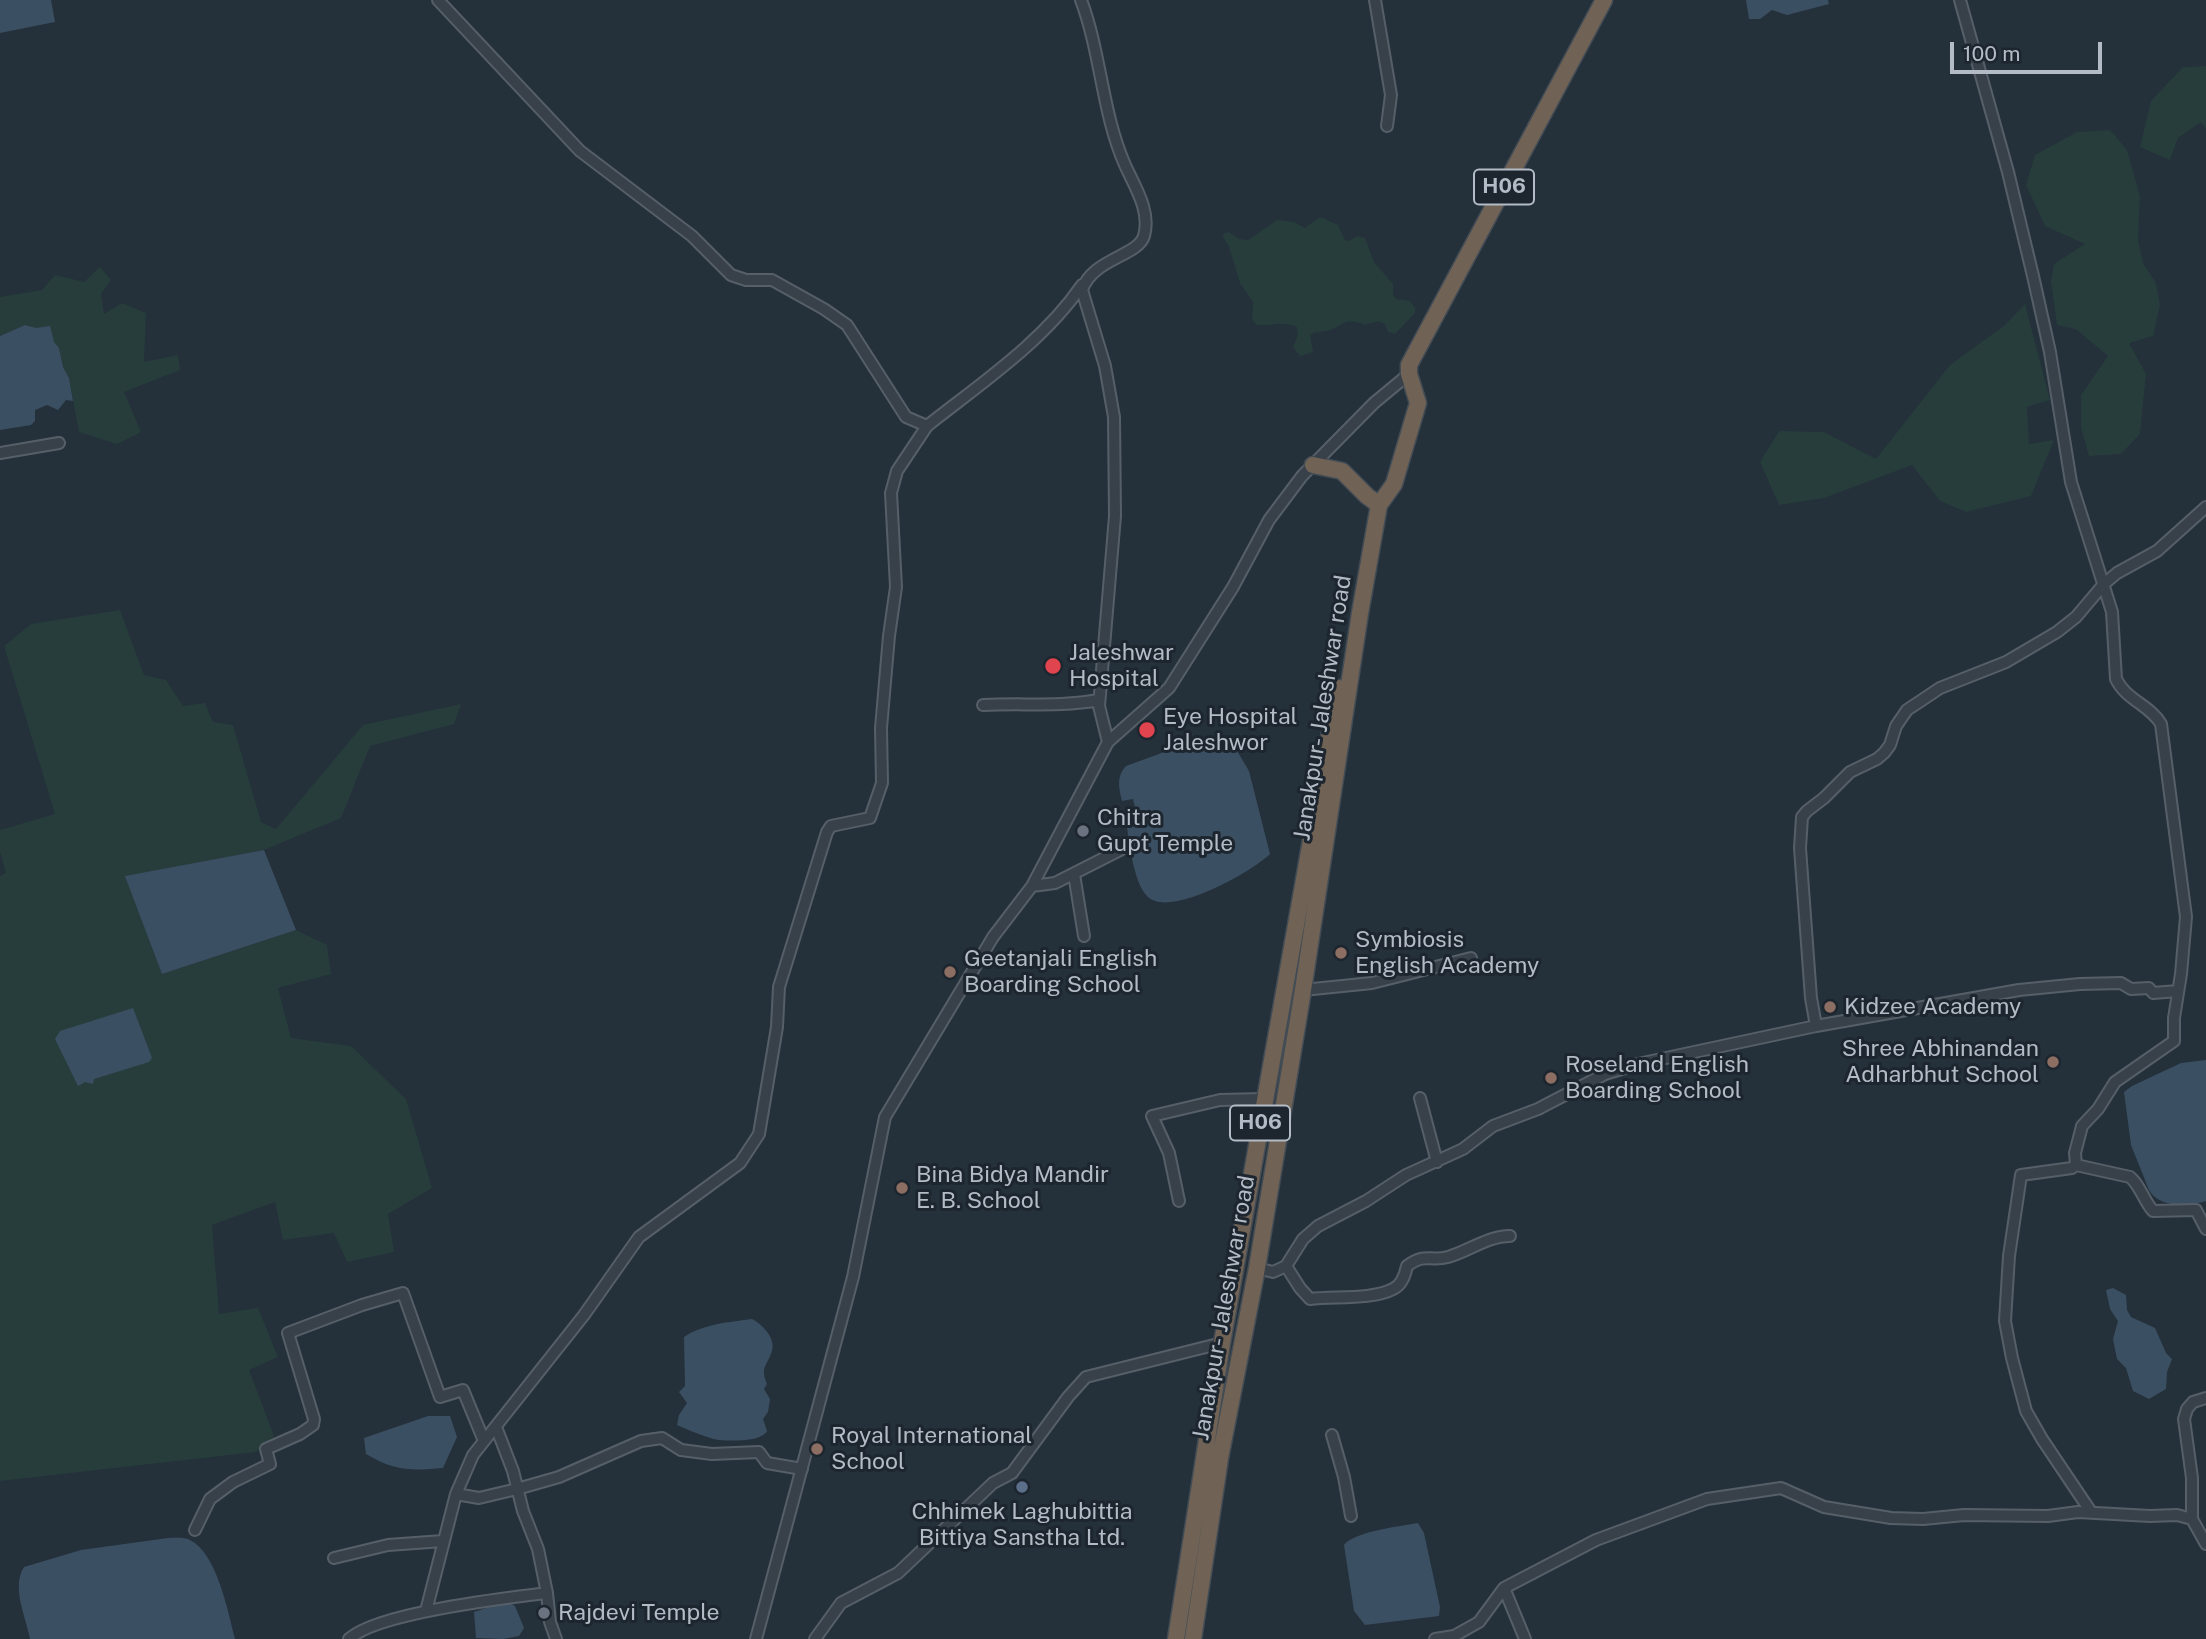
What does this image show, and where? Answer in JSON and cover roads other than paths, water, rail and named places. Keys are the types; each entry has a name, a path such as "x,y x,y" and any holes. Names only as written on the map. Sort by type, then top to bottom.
{"highway":[{"name":"H06","path":"1502,191 1604,0"},
{"name":"H06","path":"1409,374 1409,365 1604,0"},
{"name":"Janakpur- Jaleshwar road","path":"1193,1639 1220,1458 1257,1268 1303,989 1379,505 1394,484 1418,403 1409,374"},
{"path":"1313,465 1342,471 1379,505"},
{"name":"H06","path":"1176,1639 1222,1343 1346,633 1360,613"}],"street":[{"path":"438,0 580,151 692,236 731,275 746,280 772,280 847,325 906,417 926,426"},
{"path":"426,1612 456,1494 473,1455 584,1315 639,1237 740,1163 759,1134 776,1027 779,988 827,832 831,826 870,818 882,783 881,728 896,587 891,493 897,471 926,426 1013,358 1104,264 1139,245 1144,238 1146,221 1142,200 1119,148 1081,0"},
{"path":"1375,0 1391,95 1387,126"},
{"path":"1960,0 2008,172 2033,276 2050,352 2071,482 2104,584 2114,628 2116,679 2130,699 2157,718 2163,734 2186,917 2174,1041 2115,1082 2098,1109 2082,1126 2075,1153 2076,1165"},
{"path":"1085,281 1082,290 1105,366 1114,417 1115,516 1098,706 1108,742"},
{"path":"756,1639 853,1277 885,1117 993,937 1032,886 1108,742 1169,688 1220,610 1269,520 1295,484 1374,402 1409,374"},
{"path":"0,453 59,443"},
{"path":"1816,1026 1811,998 1800,848 1802,817 1850,772 1884,753 1890,745 1896,726 1907,710 1940,688 2006,662 2057,632 2076,617 2117,572 2157,551 2206,507"},
{"path":"983,705 1068,705 1099,700"},
{"path":"1032,886 1055,883 1120,850"},
{"path":"1074,874 1084,936"},
{"path":"1303,989 1372,982 1471,958"},
{"path":"1257,1268 1273,1272 1286,1266 1303,1239 1318,1226 1366,1201 1406,1175 1463,1149 1502,1121 1538,1110 1605,1074 1687,1052 2019,990 2121,983 2132,989 2149,988 2153,993 2178,991"},
{"path":"1179,1201 1169,1153 1153,1116 1220,1100 1264,1098"},
{"path":"1420,1098 1437,1162"},
{"path":"2091,1512 2026,1410 2012,1358 2005,1321 2009,1256 2021,1175 2076,1165 2130,1177 2153,1211 2196,1210 2206,1229"},
{"path":"1286,1266 1310,1299 1382,1293 1395,1289 1404,1279 1407,1266 1419,1258 1445,1258 1500,1236 1510,1236"},
{"path":"195,1530 210,1499 233,1482 270,1464 266,1449 313,1425 314,1419 288,1333 362,1305 403,1293 440,1397 464,1390 484,1441"},
{"path":"815,1639 841,1603 898,1573 987,1488 1012,1473 1086,1377 1222,1343"},
{"path":"2206,1398 2193,1402 2184,1419 2192,1478 2192,1519 2206,1544"},
{"path":"496,1427 537,1549 547,1593 550,1622 556,1639"},
{"path":"1332,1435 1351,1516"},
{"path":"456,1494 479,1498 517,1489 569,1473 641,1441 663,1438 681,1450 712,1454 759,1452 767,1463 802,1469"},
{"path":"1439,1639 1454,1636 1479,1622 1504,1588 1596,1540 1707,1499 1781,1488 1824,1507 1891,1518 2048,1516 2091,1512 2192,1519"},
{"path":"334,1558 388,1545 443,1541"},
{"path":"1504,1588 1525,1639"},
{"path":"349,1639 372,1625 426,1612 547,1593"}],"water":[{"path":"0,0 51,0 55,22 0,33"},
{"path":"1746,0 1828,0 1829,4 1787,15 1772,10 1760,19 1749,19"},
{"path":"25,325 36,328 50,326 69,378 73,401 66,400 58,410 47,405 35,410 35,421 31,425 0,430 0,336"},
{"path":"1208,736 1230,739 1249,771 1270,854 1246,871 1210,890 1174,902 1159,902 1148,897 1138,881 1125,815 1136,811 1133,799 1122,801 1119,787 1121,774 1126,766"},
{"path":"264,850 296,930 162,974 125,876"},
{"path":"133,1008 152,1058 149,1062 94,1079 93,1084 85,1082 78,1086 55,1039 60,1031"},
{"path":"2206,1060 2206,1201 2183,1205 2167,1203 2149,1190 2131,1145 2124,1092 2181,1063"},
{"path":"2113,1288 2126,1295 2127,1310 2131,1317 2155,1328 2166,1353 2172,1359 2167,1372 2166,1389 2149,1399 2133,1391 2126,1368 2117,1359 2113,1339 2118,1321 2110,1309 2106,1290"},
{"path":"752,1319 767,1332 773,1346 764,1370 767,1384 764,1389 770,1399 768,1412 763,1419 767,1431 753,1439 719,1440 677,1425 679,1415 687,1403 679,1392 685,1386 684,1337 708,1326"},
{"path":"428,1416 450,1416 457,1437 443,1468 403,1468 385,1464 366,1454 364,1438"},
{"path":"1418,1523 1424,1533 1440,1607 1439,1616 1365,1625 1354,1611 1344,1545 1349,1540 1367,1533"},
{"path":"168,1538 190,1540 207,1557 220,1584 235,1639 30,1639 19,1593 20,1575 24,1567 81,1550"},
{"path":"507,1601 515,1606 524,1628 519,1636 503,1639 476,1638 474,1612"}],"place":[{"name":"Jaleshwar Hospital","path":"1053,666"},
{"name":"Eye Hospital Jaleshwor","path":"1147,730"},
{"name":"Chitra Gupt Temple","path":"1083,831"},
{"name":"Symbiosis English Academy","path":"1341,953"},
{"name":"Geetanjali English Boarding School","path":"950,972"},
{"name":"Kidzee Academy","path":"1830,1007"},
{"name":"Shree Abhinandan Adharbhut School","path":"2053,1062"},
{"name":"Roseland English Boarding School","path":"1551,1078"},
{"name":"Bina Bidya Mandir E. B. School","path":"902,1188"},
{"name":"Royal International School","path":"817,1449"},
{"name":"Chhimek Laghubittia Bittiya Sanstha Ltd.","path":"1022,1487"},
{"name":"Rajdevi Temple","path":"544,1613"}]}
